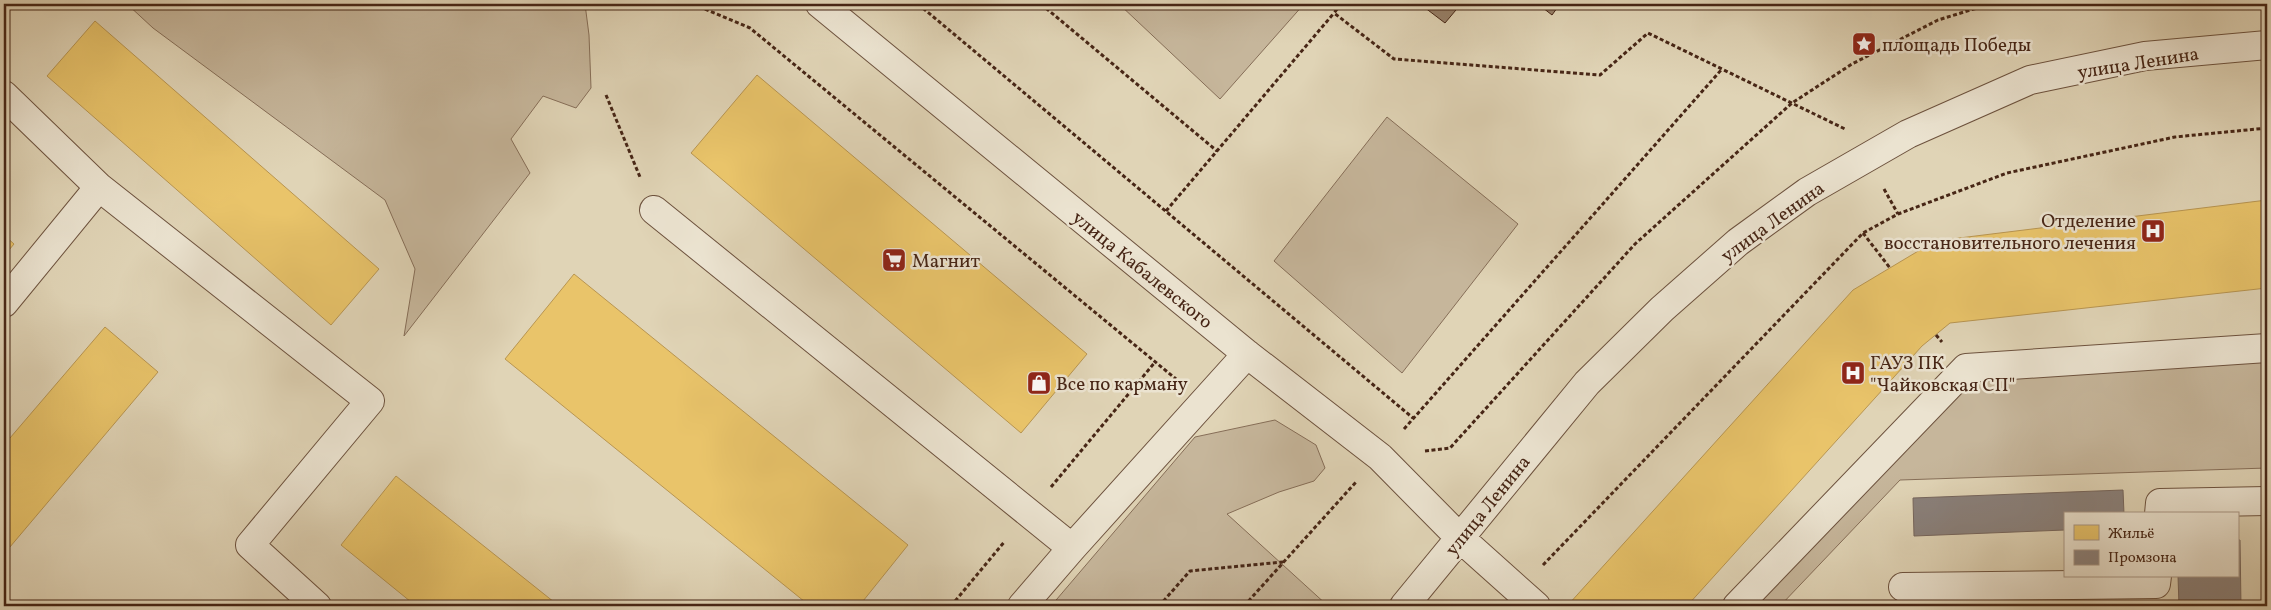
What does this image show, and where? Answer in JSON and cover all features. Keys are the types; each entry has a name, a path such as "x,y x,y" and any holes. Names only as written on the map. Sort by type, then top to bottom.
{"street":[{"name":"улица Кабалевского","path":"820,4 1247,354 1380,457 1460,538 1527,599"},
{"name":"улица Ленина","path":"1404,606 1587,383 1662,309 1738,242 1807,192 1908,134 2030,80 2145,56 2267,46"},
{"path":"4,95 99,187 370,401 250,546 317,606"},
{"path":"4,303 99,187"},
{"path":"654,210 1072,548"},
{"path":"1737,606 1966,368 2267,348"},
{"path":"1022,606 1247,354"},
{"path":"2159,512 2160,503 2267,501"},
{"path":"1903,587 2156,584 2157,578"}],"path":[{"path":"693,4 750,28 1156,361 1203,403"},
{"path":"918,4 1413,418"},
{"path":"1041,4 1217,151"},
{"path":"1166,212 1341,4"},
{"path":"1380,457 1450,448 1635,244 1792,103 1852,64 1938,20 1990,4"},
{"path":"1334,13 1394,59 1600,76 1648,33 1845,130 1866,158 1898,214"},
{"path":"1244,606 1380,457 1722,69"},
{"path":"606,95 654,210"},
{"path":"1527,599 1863,233 1898,214 2007,173 2175,137 2267,128"},
{"path":"1863,233 1890,268"},
{"path":"1159,606 1190,571 1284,562"}],"shaded area":[{"path":"127,4 585,4 589,35 591,88 576,108 543,96 511,139 530,173 404,336 415,269 385,200 153,28"},
{"path":"1119,4 1304,4 1220,99"},
{"path":"1387,117 1518,224 1402,373 1274,261"},
{"path":"2267,358 2267,468 1900,480 1780,606 1751,606 1975,377"},
{"path":"1275,420 1316,445 1325,468 1314,481 1279,492 1227,514 1328,606 1051,606 1195,437"}],"building: Жильё":[{"path":"95,21 379,269 331,325 47,76"},
{"path":"757,75 1087,354 1021,433 691,153"},
{"path":"2267,200 2267,288 1950,323 1922,346 1687,606 1568,605 1853,290 1935,241"},
{"path":"4,235 14,244 4,256"},
{"path":"574,274 908,545 859,606 810,606 505,359"},
{"path":"105,327 158,372 4,554 4,445"},
{"path":"396,476 559,606 416,606 341,545"}],"building: Промзона":[{"path":"2123,490 2124,512 2064,512 2064,530 1914,536 1913,498"},
{"path":"2238,540 2240,540 2241,606 2179,606 2178,578 2238,578"}],"building: Прочее":[{"path":"1420,4 1461,4 1445,23"},
{"path":"1538,4 1560,4 1552,15"}],"place":[{"name":"площадь Победы","path":"1864,44"},
{"name":"Отделение восстановительного лечения","path":"2153,231"},
{"name":"Магнит","path":"894,260"},
{"name":"ГАУЗ ПК \"Чайковская СП\"","path":"1853,373"},
{"name":"Все по карману","path":"1039,383"}]}
